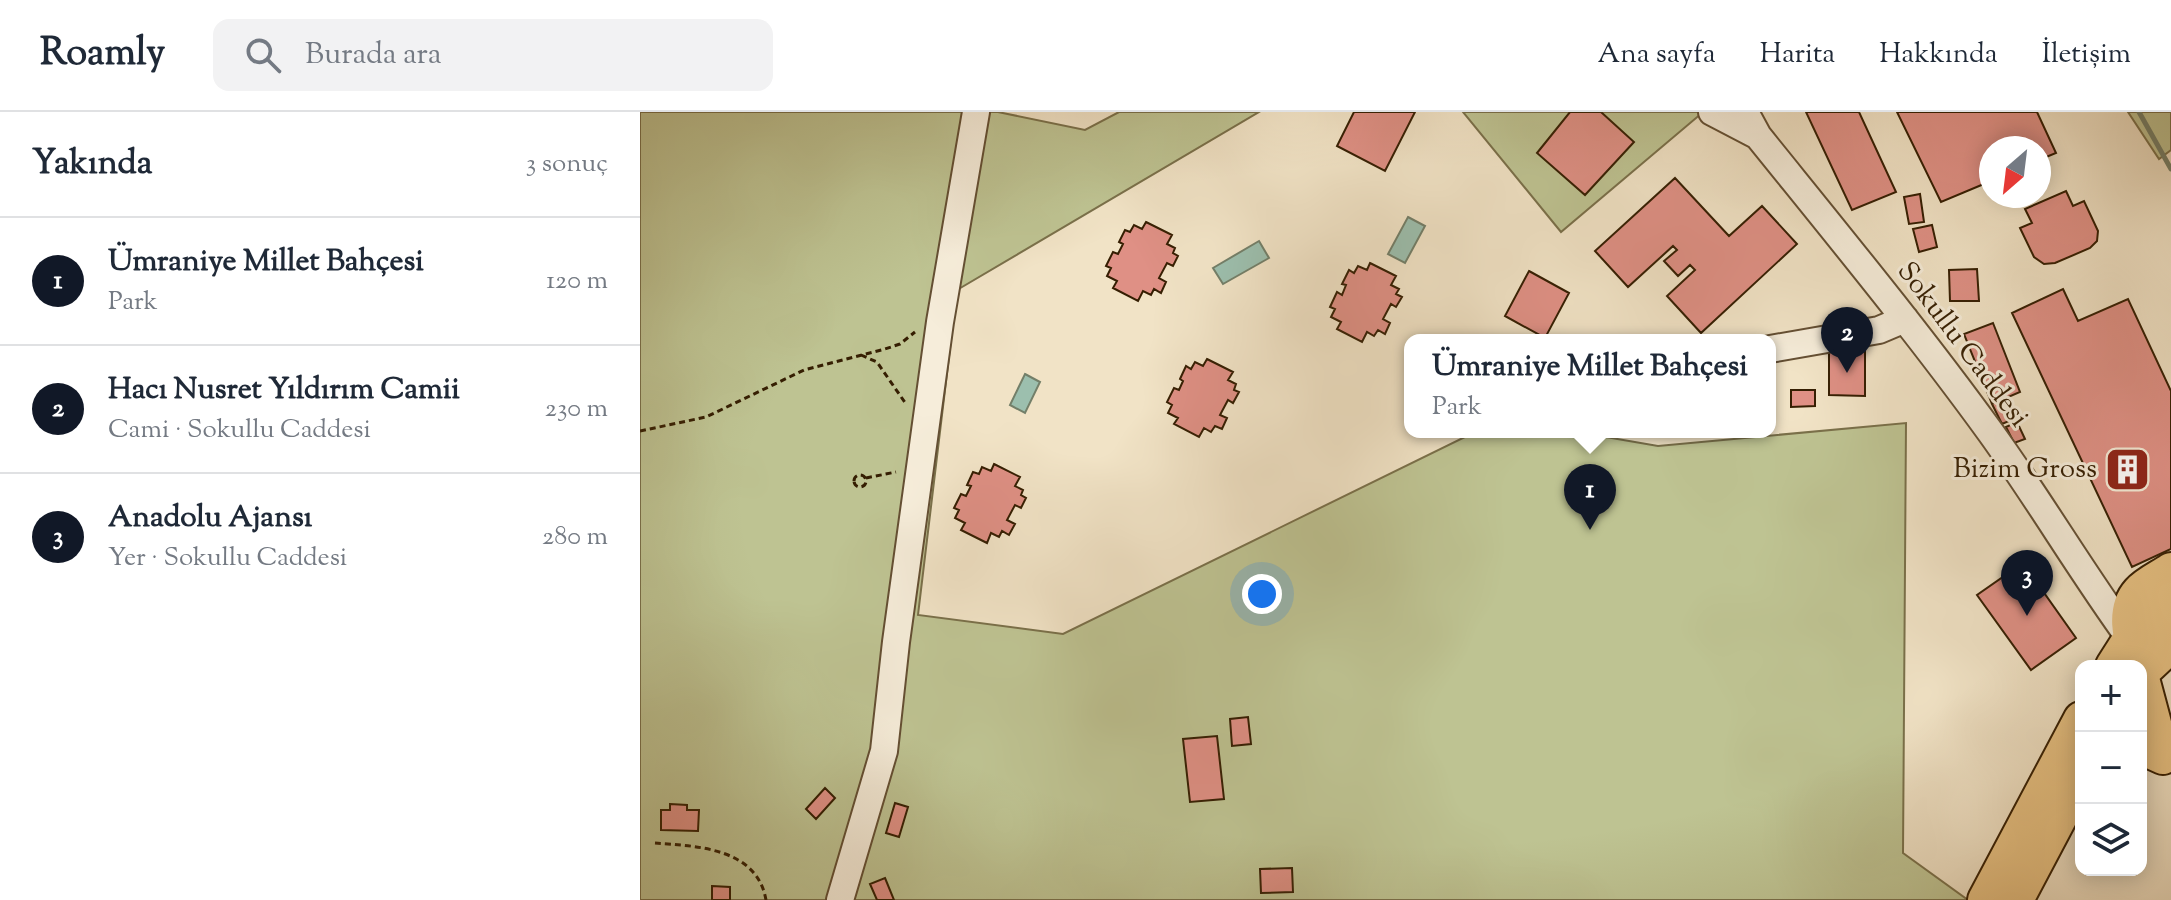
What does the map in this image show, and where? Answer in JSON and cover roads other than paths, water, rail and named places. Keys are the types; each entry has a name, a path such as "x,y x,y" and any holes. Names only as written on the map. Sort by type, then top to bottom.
{"main road":[{"path":"2142,660 2129,616 2131,604 2140,591 2171,570"},
{"path":"2143,660 2171,606"},
{"path":"2147,691 2158,758"},
{"path":"1985,900 2075,730"},
{"path":"2016,900 2075,788"}],"street":[{"path":"840,900 884,751 940,322 976,112"},
{"name":"Sokullu Caddesi","path":"1712,112 1760,124"},
{"name":"Sokullu Caddesi","path":"1745,112 1760,124 1992,435 2141,660"},
{"path":"1776,348 1879,330 1905,319"},
{"path":"2090,584 2140,591"}],"waterway":[{"path":"2139,112 2171,169"}],"place":[{"name":"Hacı Nusret Yıldırım Camii","path":"1847,373"},
{"name":"Bizim Gross","path":"2128,470"},
{"name":"Ümraniye Millet Bahçesi","path":"1590,530"},
{"name":"Anadolu Ajansı","path":"2027,616"}]}
